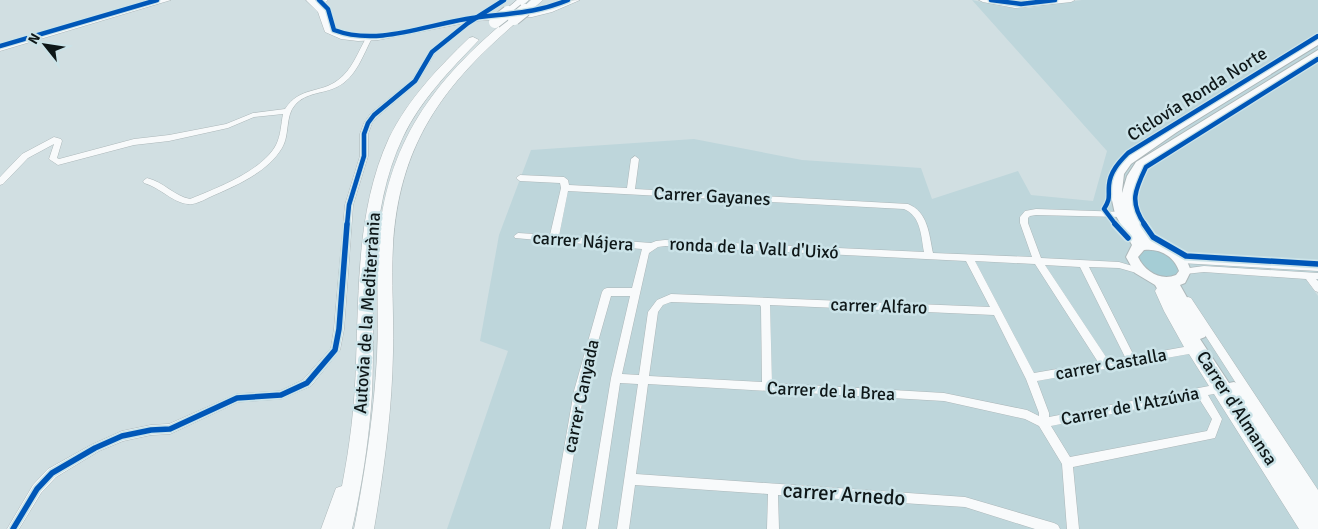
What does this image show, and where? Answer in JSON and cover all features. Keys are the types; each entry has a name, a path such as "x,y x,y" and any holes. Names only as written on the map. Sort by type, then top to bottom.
{"highway":[{"name":"Autovia de la Mediterrània","path":"342,529 354,468 362,396 367,267 372,220 384,168 396,139 423,95 457,56 495,22 538,0"},
{"name":"Autovia de la Mediterrània","path":"364,529 383,398 387,227 393,191 401,161 423,116 441,91 477,50 518,10"},
{"path":"331,529 354,468"},
{"path":"369,529 374,468"}],"main road":[{"path":"1145,246 1121,214 1116,191 1118,174 1127,161 1173,130 1318,41"},
{"path":"1145,246 1128,206 1128,186 1140,165 1318,53"},
{"path":"1168,286 1181,279 1183,266 1165,249 1145,246 1134,251 1132,260 1140,271 1168,286 1318,514"},
{"name":"Carrer d'Almansa","path":"1168,286 1206,360 1316,529"}],"street":[{"path":"310,0 318,6 324,15 326,27 331,33 342,37 369,38 408,34 475,20 541,12 576,0"},
{"path":"318,6 326,0"},
{"path":"12,529 37,489 52,473 95,448 122,436 170,428 237,398 281,395 307,383 335,350 349,205 364,156 364,134 368,123 374,115 415,81 432,52 504,0"},
{"path":"983,0 1015,6 1071,0"},
{"path":"0,48 164,1"},
{"path":"147,180 157,182 181,200 191,202 250,174 278,149 284,136 288,111 292,104 306,93 342,82 369,38"},
{"path":"0,182 26,156 54,140 58,141 54,159 58,162 134,142 169,138 228,126 253,115 288,111"},
{"path":"631,192 635,159"},
{"name":"Carrer Gayanes","path":"520,178 564,180 565,188 910,207 920,217 929,256"},
{"path":"554,238 565,188"},
{"path":"1104,364 1037,260 1024,223 1024,217 1028,213 1121,214"},
{"name":"carrer Nájera","path":"518,236 649,246"},
{"name":"ronda de la Vall d'Uixó","path":"592,529 616,378 645,250 649,246 666,243 1037,260 1119,265 1140,271"},
{"path":"969,258 1031,378 1044,413 1043,423 1067,463 1073,529"},
{"name":"ronda de la Vall d'Uixó","path":"1119,265 1132,260"},
{"path":"1082,263 1131,359"},
{"path":"1183,266 1318,268"},
{"path":"1183,266 1318,276"},
{"path":"1308,275 1318,288"},
{"name":"Carrer d'Almansa","path":"1306,529 1191,350 1167,308 1160,292 1168,286 1189,301 1318,500"},
{"name":"carrer Canyada","path":"556,529 579,391 607,292 635,292"},
{"name":"carrer Alfaro","path":"645,379 653,312 662,300 671,298 995,311"},
{"path":"763,301 766,307 767,387"},
{"name":"carrer Castalla","path":"1031,378 1191,350"},
{"name":"Carrer de la Brea","path":"616,378 952,398 1027,415 1043,423"},
{"path":"623,529 645,379"},
{"name":"Carrer de l'Atzúvia","path":"1043,423 1216,389"},
{"name":"Carrer d'Almansa","path":"1201,392 1217,419"},
{"path":"1067,463 1211,435 1217,419"},
{"name":"carrer Arnedo","path":"630,479 965,502 1054,529"},
{"path":"773,489 773,529"}],"shaded area":[{"path":"972,0 1005,7 1028,8 1082,0 1318,0 1318,282 1307,281 1318,296 1318,529 447,529 508,351 480,341 499,235 531,150 694,139 802,160 921,168 932,199 1018,171 1031,195 1093,201 1107,151"},
{"path":"1150,249 1165,254 1174,260 1178,269 1177,275 1168,279 1142,269 1137,255 1144,250"}],"cycle path":[{"path":"0,46 157,0"},
{"path":"319,0 328,9 334,30 347,35 363,37 399,33 475,18 527,13 568,0"},
{"path":"13,529 37,489 52,473 95,448 122,436 151,430 170,429 237,398 281,395 307,383 335,350 339,329 349,205 364,156 364,134 368,123 374,115 415,81 432,52 468,23 504,0"},
{"path":"991,0 1021,4 1055,0"},
{"name":"Ciclovía Ronda Norte","path":"1128,238 1104,209 1110,199 1109,186 1112,174 1123,158 1128,153 1318,36"},
{"path":"1318,59 1146,167 1135,190 1135,204 1142,221 1153,237 1186,256 1318,264"}]}
